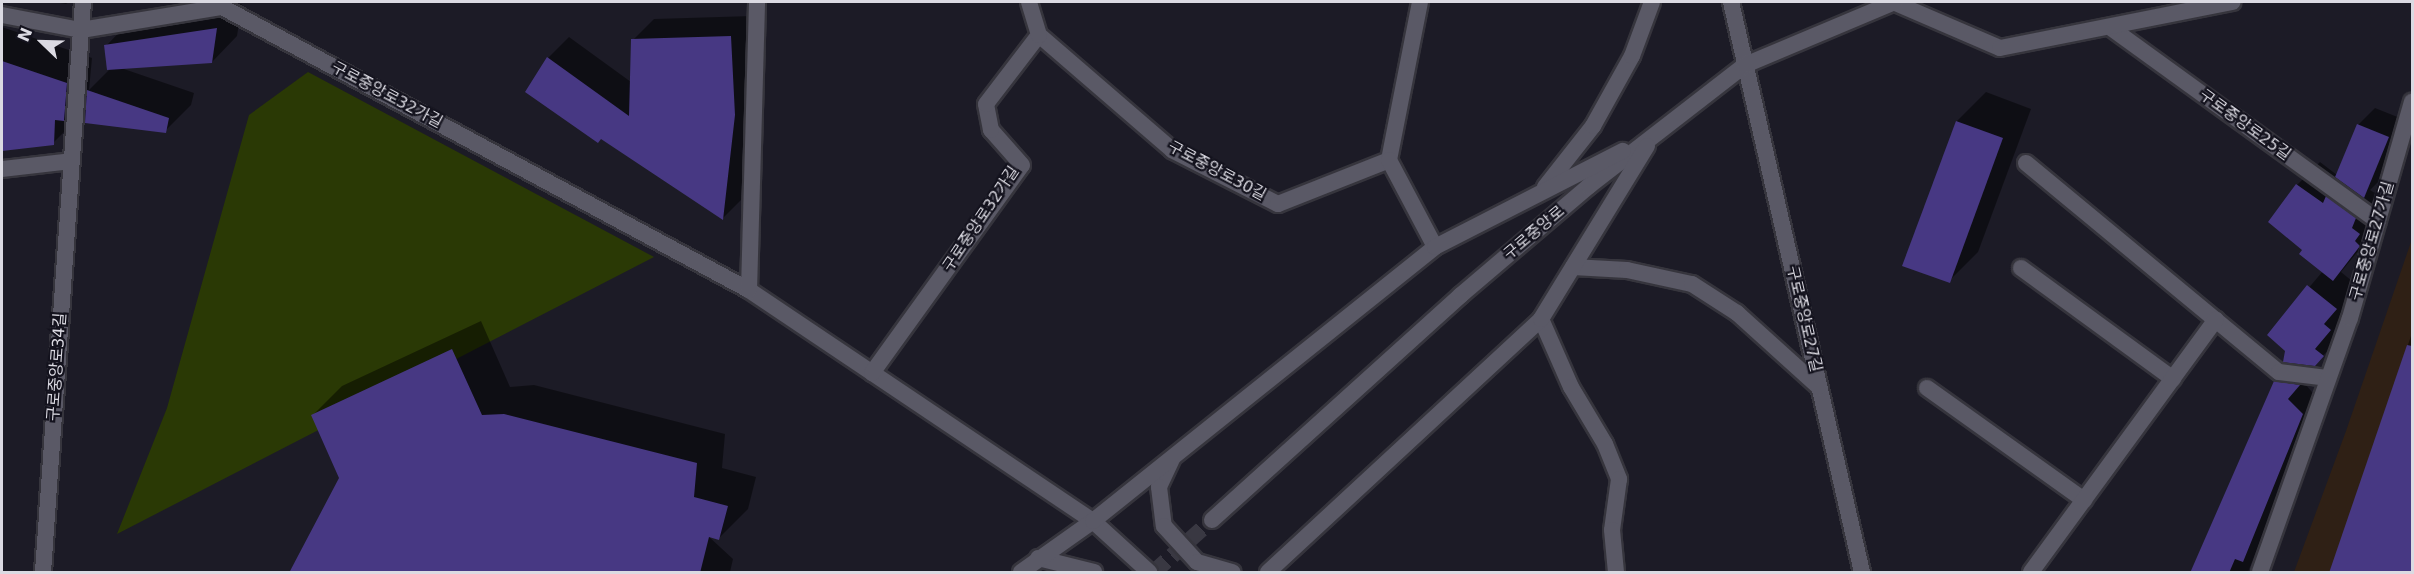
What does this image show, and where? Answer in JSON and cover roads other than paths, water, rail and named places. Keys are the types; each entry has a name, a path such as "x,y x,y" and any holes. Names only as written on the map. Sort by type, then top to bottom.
{"street":[{"name":"구로중앙로34길","path":"43,573 83,2"},
{"path":"749,290 757,2"},
{"path":"1029,2 1039,35"},
{"path":"1420,2 1389,160 1435,247"},
{"path":"1544,189 1593,126 1632,56 1652,2"},
{"name":"구로중앙로27길","path":"1731,2 1862,573"},
{"path":"1893,2 2000,48 2234,2"},
{"name":"구로중앙로","path":"1212,520 1461,295 1653,137 1745,65 1893,2"},
{"name":"구로중앙로32가길","path":"2,15 81,30 226,4 749,290 1093,521 1149,573"},
{"name":"구로중앙로25길","path":"2111,28 2378,222"},
{"name":"구로중앙로32가길","path":"872,373 1022,165 991,130 986,104 1039,35"},
{"name":"구로중앙로30길","path":"1039,35 1172,150 1278,204 1389,160"},
{"name":"구로중앙로27가길","path":"2260,573 2350,318 2412,102"},
{"path":"1022,573 1038,558 1093,521 1435,247 1544,189 1653,137"},
{"path":"1268,573 1542,319 1653,137"},
{"path":"2,169 72,161"},
{"path":"2026,163 2279,372 2327,378"},
{"path":"1574,267 1627,270 1692,284 1737,313 1820,388"},
{"path":"2021,268 2173,379"},
{"path":"1542,319 1571,387 1605,444 1619,479 1611,530 1616,573"},
{"path":"2031,573 2216,320"},
{"path":"1927,388 2084,500"},
{"path":"1174,456 1159,487 1164,526 1197,562 1233,573"},
{"path":"1038,558 1094,573"}],"tunnel":[{"path":"1154,572 1212,520"}]}
